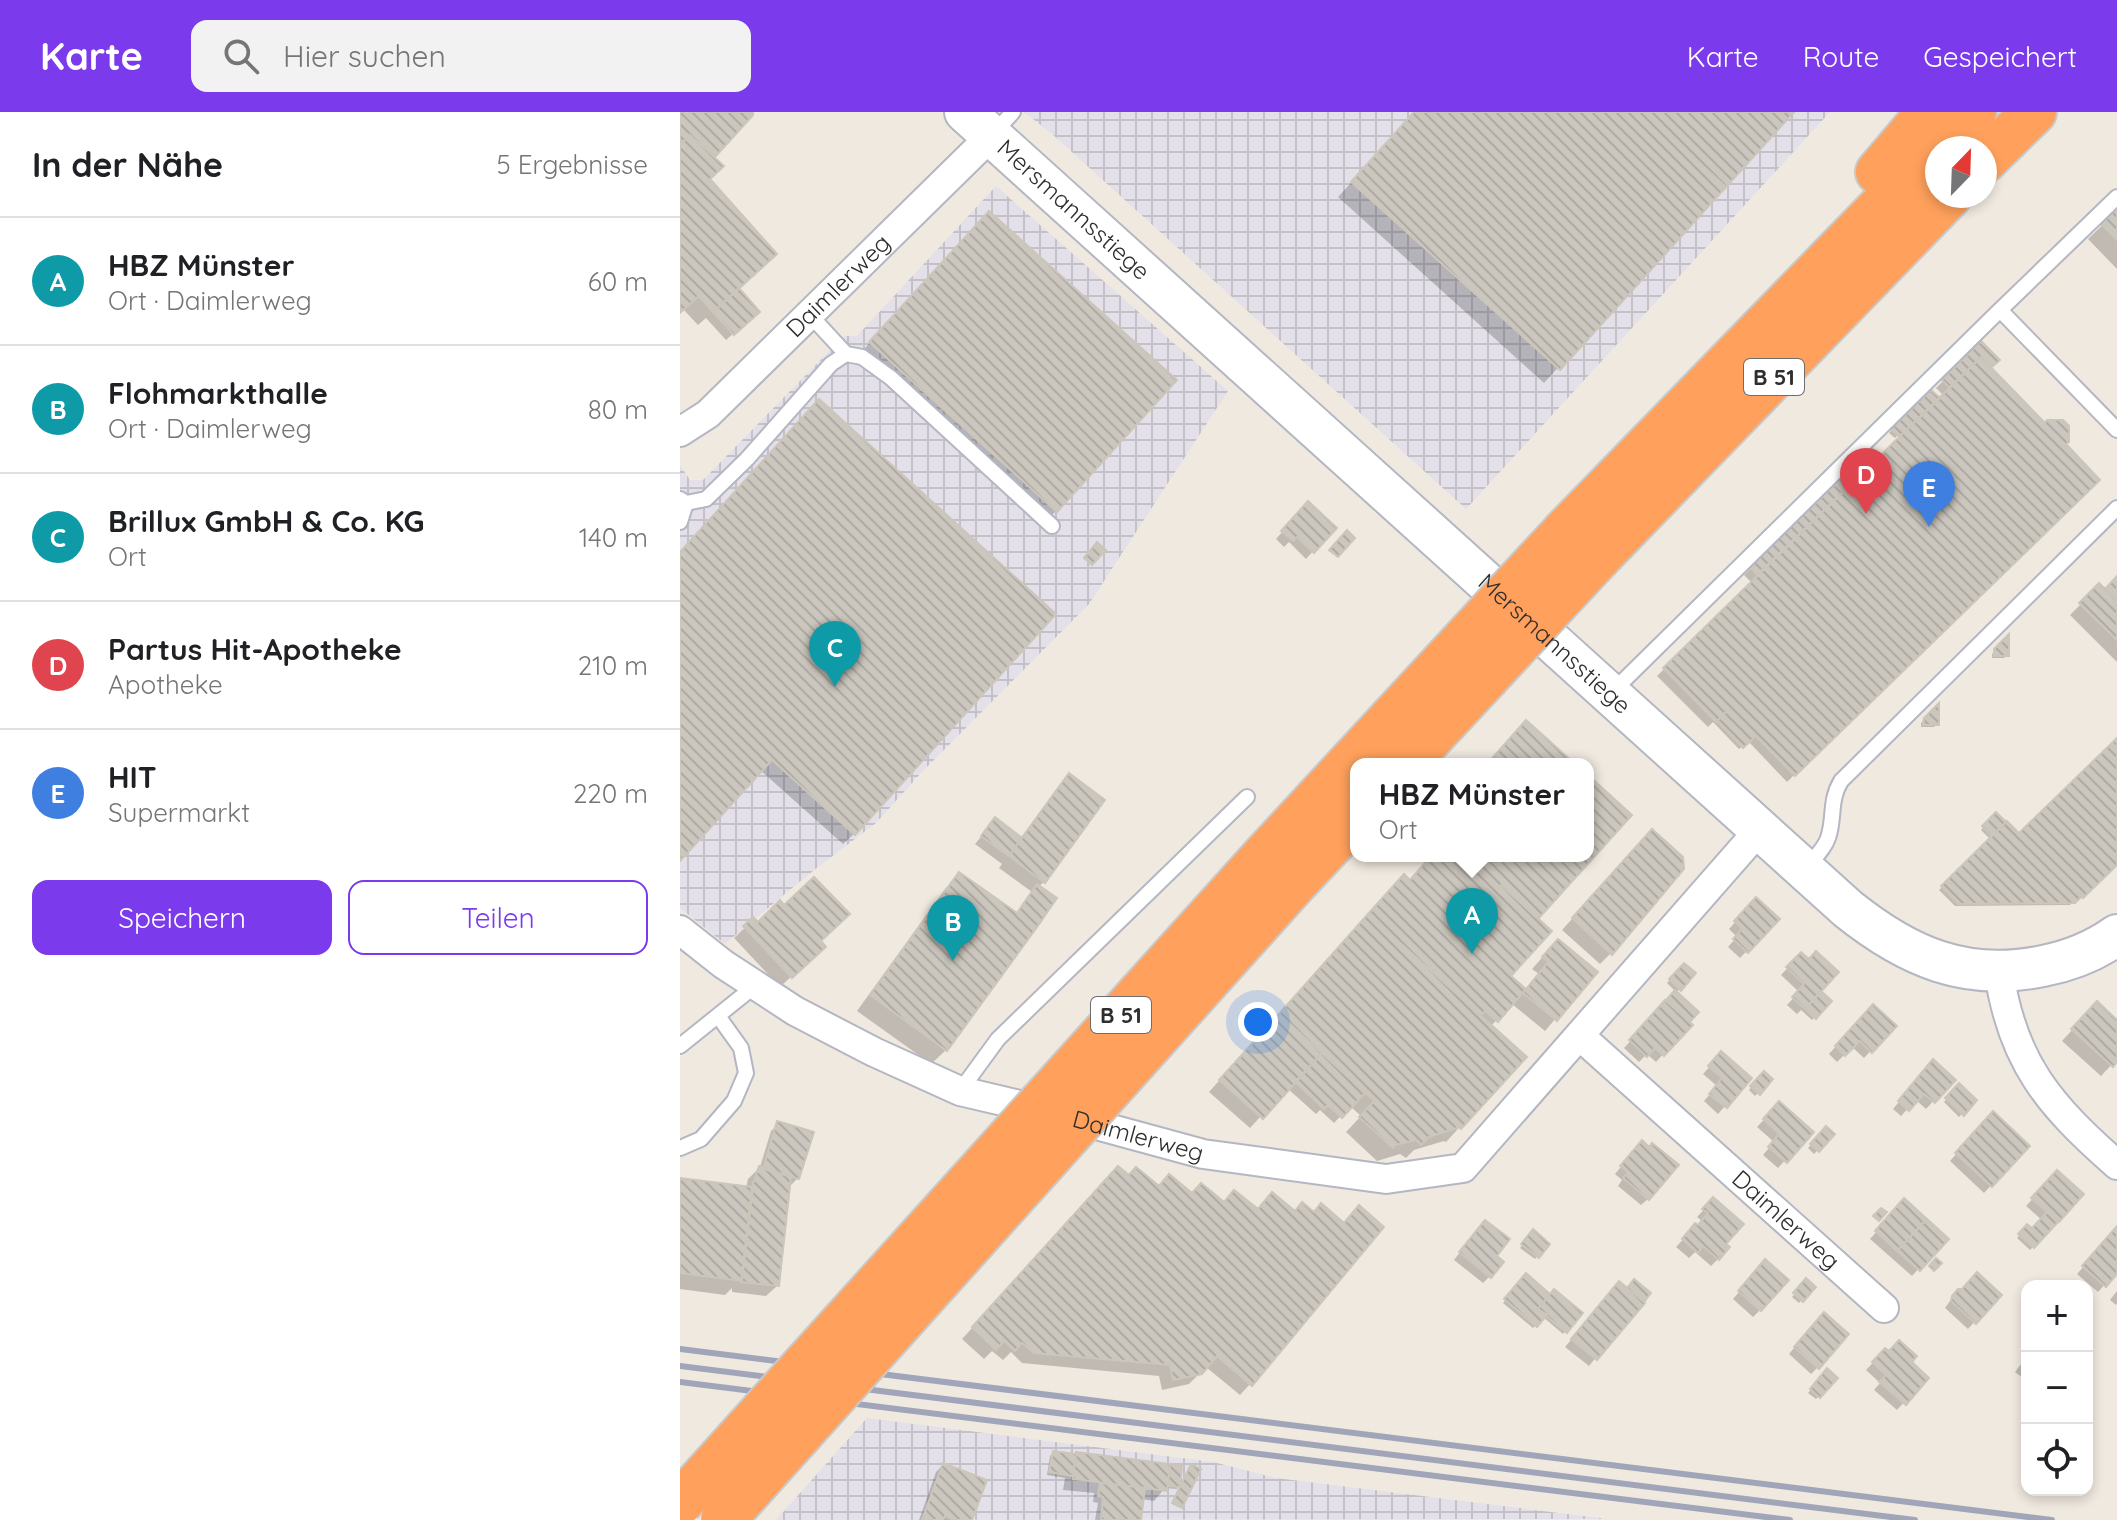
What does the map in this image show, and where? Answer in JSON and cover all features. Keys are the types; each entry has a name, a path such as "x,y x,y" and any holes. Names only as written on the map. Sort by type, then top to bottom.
{"highway":[{"name":"B 51","path":"1747,342 1929,112"},
{"name":"B 51","path":"1951,136 1974,112"},
{"path":"1997,148 2034,112"},
{"name":"B 51","path":"1355,758 1566,530 1925,162"},
{"name":"B 51","path":"1412,758 1598,558 1937,208"},
{"name":"B 51","path":"680,1503 1350,763"},
{"name":"B 51","path":"723,1520 1350,824"}],"street":[{"name":"Daimlerweg","path":"680,432 708,414 810,315 990,120"},
{"name":"Mersmannsstiege","path":"990,120 1484,582 1867,925 1904,947 1952,966 1999,972 2059,962 2084,954 2117,935"},
{"name":"Daimlerweg","path":"680,930 723,964 795,1011 874,1052 960,1091 1203,1154 1386,1179 1463,1168 1760,829"},
{"path":"1999,972 2012,1028 2020,1051 2033,1073 2065,1117 2117,1165"},
{"name":"Daimlerweg","path":"1580,1036 1884,1308"}],"lane":[{"path":"1611,693 2117,197"},
{"path":"2000,310 2117,430"},
{"path":"810,315 846,354 862,357 891,378 1052,526"},
{"path":"680,522 683,501 706,499 747,459 831,364 846,354"},
{"path":"1805,869 1828,839 1831,807 1841,781 2117,508"},
{"path":"960,1091 998,1039 1247,797"},
{"path":"680,1046 756,985"},
{"path":"680,1148 701,1139 734,1101 746,1073 741,1048 718,1016"}],"shaded area":[{"path":"1024,112 1830,112 1466,509"},
{"path":"996,186 1228,391 1089,604 921,773 876,823 725,944 680,908 680,465 690,480 703,480 844,336 857,336"},
{"path":"867,1418 1213,1462 1276,1478 1608,1519 776,1520"}],"building":[{"path":"680,112 753,112 753,115 715,157 690,135 680,145"},
{"path":"1414,112 1644,112 1726,187 1560,370 1351,182"},
{"path":"1644,112 1794,112 1726,187"},
{"path":"690,135 724,166 710,179 777,254 713,312 680,275 680,145"},
{"path":"2117,208 2117,240 2101,224"},
{"path":"989,211 1177,380 1057,512 869,342"},
{"path":"680,275 699,296 680,313"},
{"path":"739,288 760,312 734,335 713,312"},
{"path":"1981,341 2000,360 1992,367 1981,357 1950,388 1942,380"},
{"path":"1981,357 2045,423 2047,420 2063,420 2069,426 2069,442 2066,444 2100,480 1795,776 1729,709 1716,722 1663,668"},
{"path":"1931,390 1940,398 1899,437 1891,429"},
{"path":"819,399 1056,614 855,835 772,760 680,861 680,552"},
{"path":"1872,448 1880,456 1757,575 1750,567"},
{"path":"1308,501 1337,528 1314,553 1297,537 1293,541 1281,531"},
{"path":"1347,530 1355,538 1338,557 1329,550"},
{"path":"1097,542 1106,550 1092,565 1084,558"},
{"path":"2117,576 2117,601 2105,589"},
{"path":"2099,583 2117,601 2117,640 2079,603"},
{"path":"2009,634 2009,656 1994,656 1994,649"},
{"path":"1939,703 1939,725 1923,725 1924,718"},
{"path":"1729,709 1756,736 1743,748 1717,721"},
{"path":"1526,720 1568,758 1492,758"},
{"path":"2117,738 2117,865 2083,898 2019,833"},
{"path":"1069,773 1105,800 1045,883 1009,856"},
{"path":"1594,780 1632,815 1594,857"},
{"path":"1996,812 2006,822 1992,836 1982,826"},
{"path":"995,817 1022,838 1009,856 981,836"},
{"path":"2007,821 2081,897 2075,903 1958,904 1941,886"},
{"path":"1652,829 1683,857 1684,869 1612,955 1572,918"},
{"path":"1426,862 1470,862 1499,888 1501,885 1552,931 1511,976 1526,989 1498,1022 1485,1011 1481,1016 1368,914 1404,874 1410,880"},
{"path":"1470,862 1590,862 1538,919 1501,885 1499,888"},
{"path":"959,872 1037,927 947,1051 870,995"},
{"path":"814,877 850,914 821,941 826,947 792,978 743,926 753,917 758,922 780,900 784,905"},
{"path":"1037,884 1057,898 1037,927 1017,913"},
{"path":"1756,897 1780,919 1748,953 1733,939 1742,929 1734,921"},
{"path":"1368,914 1527,1057 1461,1129 1429,1137 1421,1145 1416,1140 1393,1148 1359,1117 1374,1101 1279,1014"},
{"path":"1558,939 1598,972 1557,1021 1523,993 1548,962 1542,957"},
{"path":"1816,951 1839,972 1805,1009 1792,997 1804,984 1786,967 1801,952 1809,959"},
{"path":"1684,963 1696,973 1681,991 1669,979"},
{"path":"1675,990 1699,1012 1690,1022 1666,1000"},
{"path":"1821,991 1832,1001 1816,1019 1805,1009"},
{"path":"1665,1000 1693,1025 1664,1056 1655,1048 1647,1057 1629,1040"},
{"path":"2097,1001 2117,1020 2117,1062 2113,1067 2071,1029"},
{"path":"1873,1004 1897,1026 1872,1053 1860,1041 1845,1056 1835,1046"},
{"path":"1279,1014 1322,1053 1263,1119 1219,1080"},
{"path":"1721,1051 1752,1078 1727,1108 1709,1094 1722,1078 1708,1066"},
{"path":"1322,1053 1366,1092 1342,1118 1328,1105 1324,1109 1295,1082"},
{"path":"1933,1059 1956,1080 1935,1103 1924,1094 1909,1111 1898,1101"},
{"path":"1764,1071 1773,1079 1760,1095 1750,1086"},
{"path":"1959,1083 1977,1100 1964,1116 1945,1098"},
{"path":"1779,1101 1814,1132 1787,1163 1768,1147 1779,1134 1763,1119"},
{"path":"1993,1111 2030,1146 1992,1187 1955,1153"},
{"path":"777,1121 814,1132 799,1179 763,1169"},
{"path":"1826,1126 1835,1134 1819,1152 1810,1144"},
{"path":"1642,1140 1649,1147 1652,1143 1679,1165 1649,1200 1623,1178 1628,1172 1620,1166"},
{"path":"759,1166 791,1177 779,1286 741,1282 752,1187"},
{"path":"1118,1166 1129,1175 1136,1167 1159,1186 1169,1174 1192,1193 1201,1183 1224,1202 1234,1190 1258,1209 1272,1192 1295,1211 1302,1202 1314,1212 1321,1203 1344,1223 1359,1205 1384,1227 1252,1386 1217,1356 1202,1374 1173,1380 1170,1365 1034,1353 1022,1343 1015,1351 1004,1341 996,1350 972,1327"},
{"path":"2057,1170 2084,1194 2059,1222 2031,1198"},
{"path":"680,1178 753,1187 742,1281 680,1273"},
{"path":"1713,1197 1744,1224 1726,1244 1730,1247 1719,1260 1703,1246 1698,1253 1682,1239 1708,1213 1702,1209"},
{"path":"1904,1198 1927,1219 1897,1251 1875,1231"},
{"path":"1881,1208 1887,1212 1879,1221 1873,1216"},
{"path":"2047,1212 2058,1222 2034,1248 2018,1234 2027,1224 2032,1228"},
{"path":"1927,1219 1949,1239 1920,1271 1897,1251"},
{"path":"1485,1220 1510,1239 1497,1256 1504,1262 1491,1278 1459,1252"},
{"path":"2117,1226 2117,1274 2106,1287 2082,1266"},
{"path":"1533,1229 1550,1244 1539,1258 1521,1244"},
{"path":"1936,1258 1942,1263 1934,1271 1929,1266"},
{"path":"1765,1259 1789,1280 1761,1311 1738,1291"},
{"path":"1977,1272 2002,1295 1976,1324 1951,1301 1958,1289 1962,1289"},
{"path":"1526,1273 1550,1294 1538,1309 1547,1315 1537,1327 1504,1299"},
{"path":"1806,1278 1816,1287 1803,1302 1793,1293"},
{"path":"1634,1279 1651,1293 1644,1302 1627,1288"},
{"path":"1619,1281 1645,1303 1597,1360 1571,1339"},
{"path":"1554,1289 1583,1313 1567,1333 1538,1309"},
{"path":"1824,1312 1849,1334 1819,1369 1794,1347"},
{"path":"1899,1340 1917,1356 1912,1362 1929,1378 1906,1405 1879,1382 1886,1375 1872,1362 1885,1348 1889,1351"},
{"path":"1827,1368 1838,1378 1820,1398 1810,1389"},
{"path":"1053,1451 1076,1454 1073,1476 1049,1472"},
{"path":"1076,1452 1170,1464 1167,1491 1073,1479"},
{"path":"943,1463 987,1480 972,1520 954,1520 945,1516 943,1520 922,1520"},
{"path":"1170,1464 1182,1465 1180,1487 1168,1486"},
{"path":"1191,1464 1201,1469 1182,1508 1172,1503"},
{"path":"1100,1483 1145,1488 1141,1520 1101,1520 1103,1497 1098,1496"}],"railway":[{"path":"680,1349 2052,1520"},
{"path":"680,1366 1915,1520"},
{"path":"680,1382 1790,1520"}],"place":[{"name":"Partus Hit-Apotheke","path":"1866,514"},
{"name":"HIT","path":"1929,527"},
{"name":"Brillux GmbH & Co. KG","path":"835,687"},
{"name":"HBZ Münster","path":"1472,954"},
{"name":"Flohmarkthalle","path":"953,961"}]}
